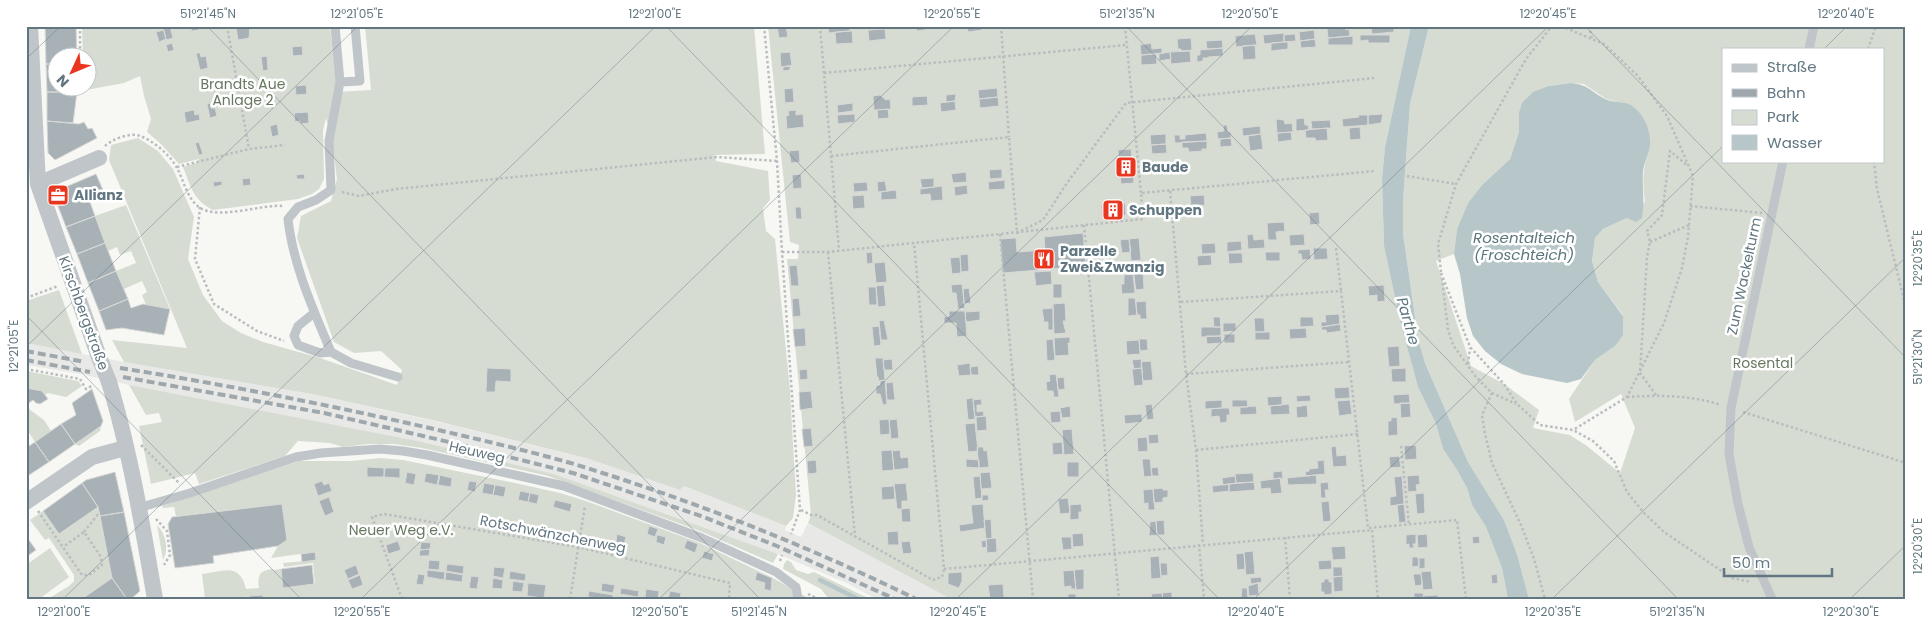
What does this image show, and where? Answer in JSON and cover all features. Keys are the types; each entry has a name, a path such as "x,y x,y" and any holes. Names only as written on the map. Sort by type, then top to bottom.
{"street":[{"name":"Kirschbergstraße","path":"30,26 38,184 109,382 118,415 132,446 138,508 155,599"},
{"path":"38,184 99,158"},
{"path":"32,507 92,457 132,446"}],"lane":[{"path":"331,352 314,313 291,241 288,219 298,207 316,200 331,190 329,141 340,82 335,26"},
{"path":"340,82 360,81 355,26"},
{"path":"1809,48 1814,26"},
{"name":"Zum Wackelturm","path":"1772,599 1750,547 1738,504 1729,454 1731,408 1783,162"},
{"path":"314,313 298,326 294,336 298,345 320,353 331,352 351,362 398,376"},
{"name":"Heuweg","path":"138,508 190,493 296,457 321,453 380,449 403,451 564,486 702,538 776,572 796,587 798,599"}],"path":[{"path":"80,26 80,48"},
{"path":"227,26 249,149"},
{"path":"764,26 777,161 800,510 791,534"},
{"path":"820,26 839,250"},
{"path":"1000,26 1017,233"},
{"path":"782,252 828,252 1143,219 1125,26"},
{"path":"1517,404 1492,394 1476,377 1453,345 1448,330 1438,244 1456,184 1526,59 1552,26"},
{"path":"1561,26 1604,44 1638,76 1667,116 1693,176 1689,225 1682,268 1664,323 1627,398"},
{"path":"1589,26 1592,39"},
{"path":"1868,48 1876,26"},
{"path":"824,73 1126,46"},
{"path":"1017,233 1043,220 1067,183 1126,102 1374,78"},
{"path":"109,142 127,136 139,135 160,148 177,167 188,193 200,207 214,213 278,205 298,207"},
{"path":"831,156 1009,137"},
{"path":"177,167 249,149 284,145"},
{"path":"1656,395 1640,373 1647,257 1650,242 1647,231 1662,215 1670,151 1689,167"},
{"path":"331,190 359,196 396,189 717,157 777,161"},
{"path":"1874,162 1878,189 1906,308"},
{"path":"1141,193 1375,171"},
{"path":"1407,176 1456,184"},
{"path":"1170,191 1186,374 1196,450 1203,544"},
{"path":"1690,206 1771,214"},
{"path":"200,207 195,259 214,304 256,331 298,345"},
{"path":"1084,225 1119,599"},
{"path":"1650,242 1689,225"},
{"path":"1000,234 1034,599"},
{"path":"800,510 811,515 817,515 933,580 942,577 944,569 914,242"},
{"path":"1336,248 1368,528 1458,520 1466,599"},
{"path":"828,252 855,536"},
{"path":"1441,273 1470,347 1504,384 1517,404 1540,425 1573,430 1593,441 1614,461 1627,492 1644,513 1664,532 1732,578 1765,585"},
{"path":"26,298 60,286"},
{"path":"1181,302 1341,291"},
{"path":"1468,364 1470,347"},
{"path":"1186,374 1349,362"},
{"path":"26,369 80,379 84,385"},
{"path":"1492,394 1482,415 1492,463 1521,525 1534,558 1546,599"},
{"path":"1573,430 1627,398 1656,395 1710,401 1731,408"},
{"path":"1756,416 1906,463"},
{"path":"1196,450 1358,434"},
{"path":"132,446 190,493"},
{"path":"1401,446 1409,525"},
{"path":"570,599 587,495"},
{"path":"32,507 82,575 89,575 102,565 101,557 84,532"},
{"path":"63,547 84,532 99,513"},
{"name":"Rotschwänzchenweg","path":"402,599 372,517 384,514 578,547 730,583 729,599"},
{"path":"154,516 167,531 170,555 162,568"},
{"path":"944,569 1115,554 1199,544 1372,530 1378,599"},
{"path":"1285,537 1290,599"},
{"path":"1199,544 1204,599"}],"shaded area":[{"path":"26,343 124,362 312,394 586,458 680,490 684,486 786,526 785,530 801,537 808,523 951,599 876,599 849,584 778,554 557,475 143,390 81,374 26,365"}],"green space":[{"name":"Brandts Aue Anlage 2","path":"82,26 330,26 337,92 371,90 365,26 754,26 765,154 715,155 716,161 768,171 770,200 763,208 766,231 775,239 790,391 796,495 793,518 786,526 684,486 680,490 586,458 432,420 312,394 124,362 112,340 187,348 109,160 111,145 138,138 158,151 173,169 194,217 188,259 203,295 222,321 241,333 263,342 320,358 397,385 402,370 381,351 354,353 334,342 297,238 301,216 331,201 337,179 332,140 326,118 323,130 324,179 319,189 312,194 298,199 213,210 197,197 183,167 199,162 199,159 179,164 147,132 151,119 140,76 124,83 98,88 98,48 83,48"},
{"path":"768,26 1411,26 1385,147 1382,178 1384,246 1400,321 1418,387 1436,424 1443,449 1467,488 1472,505 1486,527 1502,568 1508,599 951,599 808,523 811,515 787,259 798,259 799,245 790,242"},
{"name":"Rosental","path":"1429,26 1906,26 1906,599 1529,599 1517,554 1504,520 1468,462 1425,363 1418,338 1403,233 1403,201 1410,104","holes":["1571,83 1584,84 1606,99 1630,105 1650,146 1644,174 1645,202 1627,218 1603,229 1595,238 1592,261 1598,282 1623,315 1615,346 1595,360 1569,399 1575,422 1621,394 1635,428 1620,473 1587,446 1570,435 1533,428 1539,410 1504,384 1471,366 1436,261 1454,254 1457,229 1468,203 1482,185 1510,159 1519,132 1519,113 1549,86"]},
{"path":"126,205 170,309 146,305 142,295 147,292 142,281 124,289 116,271 136,263 131,251 120,255 117,247 108,251 95,216"},
{"path":"59,290 82,354 26,343 26,301"},
{"path":"26,371 78,381 82,386 66,397 48,393 45,395 42,391 26,388"},
{"path":"129,385 422,442 557,475 778,554 773,563 700,531 548,476 422,448 394,444 368,444 343,447 330,443 298,441 285,456 199,484 195,473 151,484 139,426 162,422 159,413 146,415"},
{"path":"26,407 44,420 51,431 35,442 26,428"},
{"path":"101,426 100,431 79,446 75,444"},
{"name":"Neuer Weg e.V.","path":"380,458 403,460 515,483 586,501 700,543 773,578 810,599 263,599 262,595 205,599 202,574 224,570 230,570 240,575 246,589 259,588 260,574 273,569 281,569 284,588 315,584 313,563 284,567 283,563 316,560 315,552 271,558 278,546 287,539 282,504 176,516 174,507 163,508 162,506 299,461 351,461"},
{"path":"98,507 112,578 82,599 48,599 69,586 74,581 74,575 49,538 45,540 30,520 43,511 59,534"},
{"path":"157,525 163,533 166,542 163,560"},
{"path":"50,548 69,577 39,599 26,599 26,565"},
{"path":"787,560 791,562 796,570 808,574 814,572 870,599 829,599 821,589 783,569"}],"water":[{"name":"Parthe","path":"1411,26 1429,26 1410,104 1403,201 1403,233 1418,338 1425,363 1468,462 1504,520 1517,554 1529,599 1508,599 1502,568 1486,527 1472,505 1467,488 1443,449 1436,424 1418,387 1400,321 1384,246 1382,178 1385,147"},
{"name":"Rosentalteich (Froschteich)","path":"1571,83 1586,87 1608,100 1631,105 1640,113 1646,123 1650,145 1643,172 1642,218 1636,222 1627,218 1603,229 1595,238 1592,261 1598,282 1623,316 1623,335 1615,346 1595,360 1581,379 1567,383 1522,374 1501,364 1485,351 1473,336 1467,318 1460,274 1454,254 1457,229 1468,203 1482,185 1510,159 1519,132 1519,113 1522,103 1533,92 1549,86"}],"building":[{"path":"45,26 76,26 77,48 48,48 48,64 46,64"},
{"path":"170,26 173,38 166,40 163,28"},
{"path":"189,26 198,26 199,30 192,31"},
{"path":"250,26 249,38 238,40 236,27"},
{"path":"777,26 786,26 788,37 779,38"},
{"path":"828,26 850,26 850,31 829,33"},
{"path":"869,26 881,26 881,27 869,30"},
{"path":"916,26 938,26 938,28 917,31"},
{"path":"967,26 982,26 982,30 968,32"},
{"path":"1345,26 1346,30 1349,29 1350,36 1328,38 1327,29"},
{"path":"1371,26 1394,26 1394,32 1372,34"},
{"path":"885,29 886,39 869,41 868,30"},
{"path":"164,30 166,39 159,42 156,32"},
{"path":"1314,30 1315,39 1300,41 1299,32"},
{"path":"852,31 853,43 836,44 835,32"},
{"path":"1284,33 1284,42 1264,44 1263,35"},
{"path":"1255,34 1257,45 1236,47 1235,36"},
{"path":"1295,34 1296,41 1284,42 1284,35"},
{"path":"1360,35 1390,35 1390,43 1368,43 1368,40 1360,41"},
{"path":"1353,36 1353,45 1328,45 1328,38"},
{"path":"1191,38 1192,50 1181,51 1181,49 1178,49 1177,39"},
{"path":"1315,39 1316,47 1301,48 1300,41"},
{"path":"1222,40 1223,48 1207,49 1206,41"},
{"path":"1288,42 1288,49 1271,51 1271,43"},
{"path":"172,43 174,50 168,52 166,45"},
{"path":"1151,43 1152,49 1162,48 1162,53 1141,55 1140,45"},
{"path":"1255,45 1256,59 1243,60 1242,46"},
{"path":"302,46 303,55 293,56 292,47"},
{"path":"1223,48 1223,56 1203,58 1203,61 1197,62 1197,55 1200,55 1200,50"},
{"path":"1190,51 1191,62 1171,64 1170,52"},
{"path":"790,52 792,65 781,67 780,53"},
{"path":"1170,52 1171,59 1159,61 1159,54"},
{"path":"196,53 200,53 201,57 206,56 208,68 200,70"},
{"path":"1156,54 1157,64 1141,65 1141,55"},
{"path":"267,56 268,70 263,71 261,57"},
{"path":"46,64 48,64 48,92"},
{"path":"790,66 790,70 783,71 783,67"},
{"path":"306,85 307,94 296,95 295,86"},
{"path":"793,88 794,102 785,103 784,89"},
{"path":"997,88 998,97 979,99 978,90"},
{"path":"47,92 48,98 76,98 73,123 47,121"},
{"path":"956,94 955,101 946,102 946,95"},
{"path":"273,95 275,108 270,109 265,96"},
{"path":"880,95 886,100 890,99 891,109 874,110 873,96"},
{"path":"927,96 928,105 912,106 912,97"},
{"path":"998,97 999,106 980,108 979,99"},
{"path":"955,101 956,110 941,112 940,103"},
{"path":"210,103 211,108 215,108 217,116 210,118 207,104"},
{"path":"853,103 853,111 838,113 837,105"},
{"path":"888,109 889,118 878,119 877,110"},
{"path":"194,110 195,115 199,114 200,120 186,123 184,112"},
{"path":"796,110 796,115 803,114 804,127 787,129 786,116 789,115 788,111"},
{"path":"308,112 309,123 300,124 300,121 295,122 294,113"},
{"path":"855,114 855,122 838,124 837,115"},
{"path":"1383,114 1381,123 1368,125 1368,115"},
{"path":"1358,115 1368,115 1368,125 1343,127 1342,119 1359,117"},
{"path":"1304,118 1305,125 1308,125 1309,130 1296,131 1296,119"},
{"path":"1276,119 1284,120 1285,124 1292,123 1293,132 1277,133"},
{"path":"1330,120 1331,128 1312,129 1311,121"},
{"path":"47,121 79,124 84,122 88,129 92,128 97,138 55,160 48,153"},
{"path":"277,124 279,135 272,137 270,126"},
{"path":"1223,125 1227,125 1228,132 1231,132 1231,138 1218,139 1217,132 1224,131"},
{"path":"1260,126 1261,134 1243,136 1242,128"},
{"path":"1360,127 1361,139 1350,140 1349,128"},
{"path":"1327,128 1328,140 1316,141 1315,138 1306,138 1305,130"},
{"path":"1291,132 1292,140 1278,142 1277,133"},
{"path":"1206,133 1207,141 1175,143 1174,135 1180,135 1180,139 1185,139 1185,135"},
{"path":"1166,134 1166,144 1151,145 1150,135"},
{"path":"1261,134 1263,149 1250,151 1248,136"},
{"path":"1231,138 1232,146 1220,147 1220,139"},
{"path":"1207,141 1207,149 1202,149 1202,151 1189,152 1188,148 1182,148 1182,142"},
{"path":"199,142 203,154 199,155 195,143"},
{"path":"1166,144 1167,153 1152,154 1151,145"},
{"name":"Baude","path":"1131,149 1134,183 1121,184 1118,150"},
{"path":"799,150 800,162 791,163 789,151"},
{"path":"1002,169 1002,178 990,179 989,170"},
{"path":"966,172 967,182 953,183 951,174"},
{"path":"96,174 106,197 90,202 95,216 66,227 54,196 56,191"},
{"path":"304,174 305,179 297,179 296,175"},
{"path":"801,174 802,188 793,189 792,175"},
{"path":"250,178 251,185 243,186 242,179"},
{"path":"934,178 934,187 922,188 920,179"},
{"path":"1005,180 1005,189 989,190 988,182"},
{"path":"222,181 222,185 214,187 213,182"},
{"path":"885,181 887,191 878,192 877,182"},
{"path":"867,182 868,191 854,192 853,183"},
{"path":"967,185 968,194 955,196 954,187"},
{"path":"942,186 943,200 931,201 930,194 920,195 920,189"},
{"path":"896,190 897,199 881,200 881,192"},
{"path":"864,195 865,208 853,209 852,196"},
{"path":"1204,195 1205,205 1191,206 1190,196"},
{"name":"Schuppen","path":"1125,203 1126,215 1102,217 1101,205"},
{"path":"795,207 801,207 802,219 796,219"},
{"path":"1319,212 1320,224 1310,225 1309,213"},
{"path":"95,216 105,243 77,254 66,227"},
{"path":"1284,222 1285,231 1276,232 1277,240 1268,240 1267,223"},
{"name":"Parzelle Zwei&Zwanzig","path":"1083,233 1086,266 1003,273 1000,239 1016,238 1017,252 1045,250 1044,237"},
{"path":"1253,234 1254,240 1264,239 1265,248 1248,249 1247,235"},
{"path":"1304,234 1305,245 1290,246 1289,235"},
{"path":"1139,238 1141,260 1131,261 1129,239"},
{"path":"1129,239 1131,252 1122,253 1120,240"},
{"path":"1241,241 1242,250 1227,252 1227,242"},
{"path":"105,243 116,271 88,283 77,254"},
{"path":"1215,243 1216,253 1202,254 1201,244"},
{"path":"1313,248 1327,248 1328,259 1314,260"},
{"path":"1310,249 1311,259 1302,260 1298,250"},
{"path":"872,252 873,263 867,264 866,253"},
{"path":"1265,252 1280,252 1280,261 1266,261"},
{"path":"1228,253 1242,253 1243,263 1229,264"},
{"path":"968,254 969,271 961,272 960,255"},
{"path":"1211,255 1212,265 1198,266 1197,256"},
{"path":"960,257 961,273 952,274 950,258"},
{"path":"885,262 887,282 876,283 874,263"},
{"path":"797,265 799,286 791,286 789,266"},
{"path":"1143,269 1144,289 1136,290 1133,270"},
{"path":"116,271 128,299 99,311 88,283"},
{"path":"1051,271 1052,284 1036,286 1034,272"},
{"path":"1133,274 1135,293 1122,294 1121,284 1124,284 1124,275"},
{"path":"962,284 965,308 958,309 956,293 952,293 951,285"},
{"path":"1053,284 1062,284 1062,298 1053,298"},
{"path":"884,285 886,306 878,307 876,286"},
{"path":"1384,285 1385,301 1377,302 1377,295 1369,296 1368,286"},
{"path":"868,287 876,287 877,305 869,305"},
{"path":"969,288 971,303 964,304 963,289"},
{"path":"799,298 801,316 793,317 792,299"},
{"path":"1128,298 1135,298 1137,315 1128,316"},
{"path":"128,299 131,308 143,304 170,309 164,335 122,328 106,330 99,311"},
{"path":"1146,301 1147,319 1140,319 1140,315 1137,315 1136,302"},
{"path":"1065,303 1066,321 1063,321 1066,333 1054,334 1053,304"},
{"path":"1053,308 1053,330 1048,330 1048,322 1044,322 1042,309"},
{"path":"949,311 965,311 967,336 957,337 956,323 944,323 944,317 949,316"},
{"path":"980,311 980,320 966,322 965,312"},
{"path":"1339,314 1340,324 1321,327 1321,322 1326,322 1325,315"},
{"path":"1213,317 1220,317 1221,327 1214,327"},
{"path":"1300,317 1313,317 1314,326 1300,327"},
{"path":"1254,318 1264,318 1265,332 1255,332"},
{"path":"884,320 888,340 881,340 879,321"},
{"path":"1223,323 1236,323 1236,331 1223,332"},
{"path":"1340,324 1341,331 1327,333 1321,327"},
{"path":"879,326 881,345 874,346 872,327"},
{"path":"1201,327 1221,327 1221,336 1201,337"},
{"path":"805,328 806,346 795,347 793,329"},
{"path":"1306,328 1307,338 1290,339 1289,329"},
{"path":"1255,332 1270,332 1270,340 1255,340"},
{"path":"1224,334 1235,334 1235,343 1224,343"},
{"path":"1206,336 1221,336 1222,343 1207,344"},
{"path":"1070,337 1070,343 1068,343 1069,355 1055,356 1054,338"},
{"path":"1053,339 1055,360 1047,361 1046,340"},
{"path":"1139,339 1147,339 1148,350 1140,351"},
{"path":"1139,340 1140,354 1127,355 1126,341"},
{"path":"1399,346 1400,366 1389,367 1387,347"},
{"path":"875,358 883,358 885,380 879,381 877,377"},
{"path":"892,359 893,370 884,370 883,360"},
{"path":"1141,359 1142,368 1134,369 1132,360"},
{"path":"1151,361 1153,380 1143,381 1141,362"},
{"path":"970,363 971,375 959,376 957,365"},
{"path":"978,366 979,375 971,375 970,367"},
{"path":"487,368 511,369 511,382 496,381 495,392 486,392"},
{"path":"1142,368 1143,385 1134,386 1132,369"},
{"path":"1406,368 1406,382 1392,382 1391,369"},
{"path":"807,369 808,379 800,380 799,370"},
{"path":"1056,374 1059,397 1054,397 1053,391 1047,391 1046,382 1050,381 1049,375"},
{"path":"1064,377 1065,389 1058,390 1057,378"},
{"path":"885,380 887,404 883,405 880,394 876,394 876,386 880,385 880,381"},
{"path":"893,382 895,400 887,400 886,383"},
{"path":"1349,387 1350,398 1335,399 1334,388"},
{"path":"26,388 42,391 48,399 40,404 33,400 26,405"},
{"path":"92,389 103,421 101,426 75,444 61,424 76,415 72,403"},
{"path":"811,391 813,408 800,410 799,392"},
{"path":"1409,394 1410,403 1394,404 1393,395"},
{"path":"1310,395 1311,401 1297,402 1296,396"},
{"path":"1282,396 1282,405 1268,406 1267,397"},
{"path":"973,398 975,419 968,420 966,399"},
{"path":"981,399 982,405 977,405 977,412 983,411 984,416 975,417 973,400"},
{"path":"1222,400 1222,408 1205,409 1205,401"},
{"path":"1232,400 1247,400 1248,407 1232,407"},
{"path":"1350,400 1352,414 1339,416 1337,401"},
{"path":"1400,403 1410,403 1411,417 1401,418"},
{"path":"1152,404 1154,419 1147,420 1145,405"},
{"path":"1289,404 1290,414 1271,415 1270,406"},
{"path":"1307,405 1308,417 1297,418 1296,407"},
{"path":"1070,406 1071,417 1062,418 1060,408"},
{"path":"1256,406 1257,414 1240,415 1240,407"},
{"path":"1229,408 1230,415 1227,415 1227,422 1220,423 1219,416 1211,417 1211,409"},
{"path":"1060,411 1061,422 1051,423 1050,412"},
{"path":"1142,414 1142,422 1125,424 1124,415"},
{"path":"986,416 987,430 977,431 976,417"},
{"path":"1397,417 1398,435 1388,436 1388,421 1391,421 1391,418"},
{"path":"889,419 890,434 880,435 879,420"},
{"path":"897,419 899,438 891,439 889,420"},
{"path":"975,423 978,451 968,452 965,424"},
{"path":"61,424 75,444 49,462 35,442"},
{"path":"811,428 813,446 804,447 802,429"},
{"path":"1072,429 1074,454 1064,455 1062,430"},
{"path":"1158,434 1159,443 1149,444 1148,435"},
{"path":"1147,437 1148,451 1138,452 1137,438"},
{"path":"35,442 49,462 26,477 26,448"},
{"path":"1062,442 1063,454 1053,455 1052,443"},
{"path":"1416,445 1417,459 1405,460 1404,446"},
{"path":"1336,446 1337,456 1346,455 1347,466 1333,467 1331,447"},
{"path":"977,447 983,447 984,451 987,450 989,467 979,468"},
{"path":"892,450 894,470 882,471 881,451"},
{"path":"900,450 901,458 908,457 909,468 894,470 892,451"},
{"path":"1399,456 1401,467 1390,468 1389,457"},
{"path":"966,459 979,460 979,468 966,467"},
{"path":"1142,459 1150,459 1152,476 1144,477"},
{"path":"816,460 817,473 808,474 807,461"},
{"path":"1324,460 1325,474 1306,476 1305,472 1309,471 1309,469 1318,468 1317,461"},
{"path":"1067,462 1079,462 1079,477 1067,477"},
{"path":"367,467 384,468 384,477 367,477"},
{"path":"1158,467 1159,476 1152,476 1151,468"},
{"path":"385,468 400,468 400,478 384,477"},
{"path":"1282,471 1283,478 1273,479 1273,472"},
{"path":"115,472 124,512 100,516 98,507 82,483 86,480"},
{"path":"407,472 416,474 414,485 405,483"},
{"path":"990,472 992,488 981,489 980,473"},
{"path":"426,473 439,475 437,485 424,482"},
{"path":"1253,473 1254,482 1236,483 1235,474"},
{"path":"440,475 452,478 451,487 438,485"},
{"path":"1316,475 1317,484 1288,485 1287,478"},
{"path":"1419,475 1420,484 1416,485 1417,491 1408,492 1407,476"},
{"path":"980,476 982,498 975,499 973,477"},
{"path":"1235,476 1236,483 1223,485 1222,478"},
{"path":"1402,476 1404,504 1390,506 1390,497 1396,496 1394,477"},
{"path":"1280,478 1282,493 1271,494 1270,488 1261,489 1260,481"},
{"path":"322,481 324,485 329,483 332,491 318,496 314,484"},
{"path":"469,481 477,482 475,492 467,490"},
{"path":"1254,482 1255,490 1229,492 1229,484"},
{"path":"1328,482 1329,490 1325,490 1326,498 1321,498 1320,483"},
{"path":"82,483 98,507 59,534 43,511"},
{"path":"484,483 495,485 493,495 482,493"},
{"path":"906,483 908,501 902,501 902,509 897,509 894,484"},
{"path":"1229,484 1229,491 1213,493 1212,486"},
{"path":"495,485 506,487 504,497 493,495"},
{"path":"894,486 895,499 882,500 881,487"},
{"path":"1163,488 1163,490 1168,490 1168,497 1163,498 1163,502 1154,503 1153,489"},
{"path":"1153,489 1155,510 1148,510 1148,503 1144,504 1143,490"},
{"path":"520,491 530,493 528,502 518,500"},
{"path":"530,493 539,495 537,504 528,502"},
{"path":"1424,493 1425,513 1417,514 1415,494"},
{"path":"982,495 988,495 989,500 982,501"},
{"path":"329,497 334,512 325,516 319,501"},
{"path":"1068,498 1070,513 1060,514 1058,499"},
{"path":"555,500 572,504 570,512 553,507"},
{"path":"1329,501 1331,521 1323,522 1321,502"},
{"path":"282,504 287,540 278,546 213,556 214,563 175,568 168,524 172,517"},
{"path":"983,504 985,528 960,532 959,525 973,523 971,505"},
{"path":"1081,504 1082,512 1079,512 1079,519 1070,520 1070,505"},
{"path":"1404,504 1406,522 1399,523 1397,505"},
{"path":"910,508 911,522 902,522 901,509"},
{"path":"124,512 140,591 131,599 127,599 112,578 100,516"},
{"path":"991,519 992,538 986,539 984,520"},
{"path":"1164,520 1165,535 1157,535 1156,521"},
{"path":"1156,521 1157,535 1149,536 1150,522"},
{"path":"649,526 658,529 655,537 647,534"},
{"path":"898,531 899,545 888,545 887,532"},
{"path":"1083,533 1084,546 1073,547 1072,534"},
{"path":"617,534 626,537 624,544 616,542"},
{"path":"1416,534 1416,544 1413,544 1414,548 1409,548 1409,544 1406,545 1406,535"},
{"path":"1427,534 1428,547 1418,548 1417,535"},
{"path":"657,535 666,537 664,545 656,542"},
{"path":"26,536 36,550 26,557"},
{"path":"1479,536 1480,543 1473,544 1472,537"},
{"path":"1061,537 1071,537 1072,549 1063,550"},
{"path":"996,538 997,552 987,553 986,539"},
{"path":"687,540 698,544 695,553 684,548"},
{"path":"986,540 987,547 982,548 981,541"},
{"path":"398,541 401,550 388,554 386,545"},
{"path":"910,541 912,553 903,554 901,542"},
{"path":"421,542 431,543 430,549 420,550"},
{"path":"1345,546 1346,559 1333,560 1331,547"},
{"path":"430,549 429,556 419,556 420,550"},
{"path":"704,551 714,554 712,561 702,558"},
{"path":"1253,551 1255,574 1246,575 1244,552"},
{"path":"315,552 316,560 302,562 301,554"},
{"path":"1244,553 1245,569 1237,570 1236,554"},
{"path":"1159,556 1161,578 1151,579 1150,557"},
{"path":"1412,557 1418,557 1419,566 1412,567"},
{"path":"1419,558 1425,558 1425,568 1419,569"},
{"path":"429,560 440,561 439,570 428,569"},
{"path":"1331,560 1332,569 1319,570 1318,561"},
{"path":"1160,563 1167,563 1168,575 1161,576"},
{"path":"447,564 464,566 463,574 446,571"},
{"path":"312,565 314,584 283,588 281,569"},
{"path":"356,565 359,574 348,579 344,570"},
{"path":"494,567 505,568 503,578 493,576"},
{"path":"1333,567 1342,567 1343,576 1333,577"},
{"path":"1084,569 1084,589 1076,590 1074,570"},
{"path":"427,570 445,572 444,580 427,577"},
{"path":"1074,570 1076,589 1071,589 1071,586 1064,587 1063,571"},
{"path":"510,571 526,574 525,581 509,579"},
{"path":"1431,571 1433,589 1423,590 1421,572"},
{"path":"446,572 463,575 462,582 445,580"},
{"path":"757,572 772,578 771,591 764,589 765,583 755,580"},
{"path":"962,572 962,581 959,588 948,584 948,573"},
{"path":"418,574 425,575 423,585 416,584"},
{"path":"1413,574 1421,574 1422,585 1415,586"},
{"path":"1497,574 1498,583 1492,584 1491,575"},
{"path":"360,575 363,585 352,589 348,580"},
{"path":"471,576 479,577 477,589 469,588"},
{"path":"1343,576 1343,591 1334,592 1333,577"},
{"path":"1261,577 1262,582 1251,584 1250,578"},
{"path":"112,578 127,599 82,599"},
{"path":"493,578 503,580 502,589 492,588"},
{"path":"1324,579 1329,579 1329,582 1332,582 1332,594 1324,595 1324,592 1321,592 1321,582 1324,582"},
{"path":"513,581 524,583 522,592 512,591"},
{"path":"528,583 546,585 544,598 527,596"},
{"path":"602,583 615,585 613,593 601,591"},
{"path":"1258,583 1259,595 1249,596 1248,586"},
{"path":"1003,584 1004,598 990,599 988,585"},
{"path":"621,588 639,591 638,597 620,594"},
{"path":"1242,588 1247,588 1248,599 1241,599"},
{"path":"646,589 659,591 658,599 645,598"},
{"path":"589,591 613,595 613,599 588,597"},
{"path":"670,591 681,593 680,599 668,599"},
{"path":"1172,592 1172,599 1163,599 1162,593"},
{"path":"1162,593 1163,599 1152,599 1151,594"},
{"path":"1414,593 1423,593 1424,599 1414,599"},
{"path":"1068,594 1076,594 1076,599 1068,599"},
{"path":"263,595 263,599 249,599 249,596"},
{"path":"1438,595 1438,599 1424,599 1423,596"}],"waterway":[{"path":"820,580 858,599"}],"railway":[{"path":"26,351 85,362"},
{"path":"26,360 90,372"},
{"path":"120,368 227,386 368,414 574,464 705,508 833,560 916,599"},
{"path":"123,377 324,413 573,473 701,516 777,546 895,599"}],"place":[{"name":"Baude","path":"1126,167"},
{"name":"Allianz","path":"58,195"},
{"name":"Schuppen","path":"1113,210"},
{"name":"Parzelle Zwei&Zwanzig","path":"1044,259"}]}
